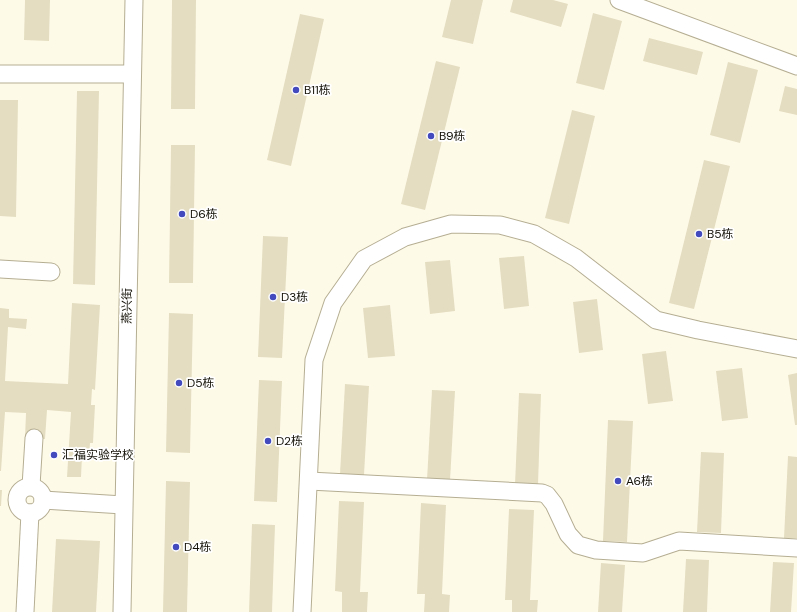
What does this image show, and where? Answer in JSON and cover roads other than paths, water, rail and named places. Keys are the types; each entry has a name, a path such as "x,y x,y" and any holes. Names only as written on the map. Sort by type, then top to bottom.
{"street":[{"name":"燕兴街","path":"122,612 134,0"},
{"path":"620,0 797,66"},
{"path":"0,74 132,74"},
{"path":"302,612 314,360 333,303 364,259 405,237 451,224 500,225 534,234 576,258 656,320 698,330 797,349"},
{"path":"0,269 51,272"},
{"path":"31,486 34,438"},
{"path":"308,481 542,493 554,504 568,534 578,545 596,550 643,553 679,541 797,548"},
{"path":"31,486 41,492 44,500"},
{"path":"31,486 23,489 18,494 17,500 19,507 30,513 38,510 44,500"},
{"path":"44,500 123,505"},
{"path":"25,612 30,513"}],"place":[{"name":"B11栋","path":"296,90"},
{"name":"B9栋","path":"431,136"},
{"name":"D6栋","path":"182,214"},
{"name":"B5栋","path":"699,234"},
{"name":"D3栋","path":"273,297"},
{"name":"D5栋","path":"179,383"},
{"name":"D2栋","path":"268,441"},
{"name":"汇福实验学校","path":"54,455"},
{"name":"A6栋","path":"618,481"},
{"name":"D4栋","path":"176,547"}]}
